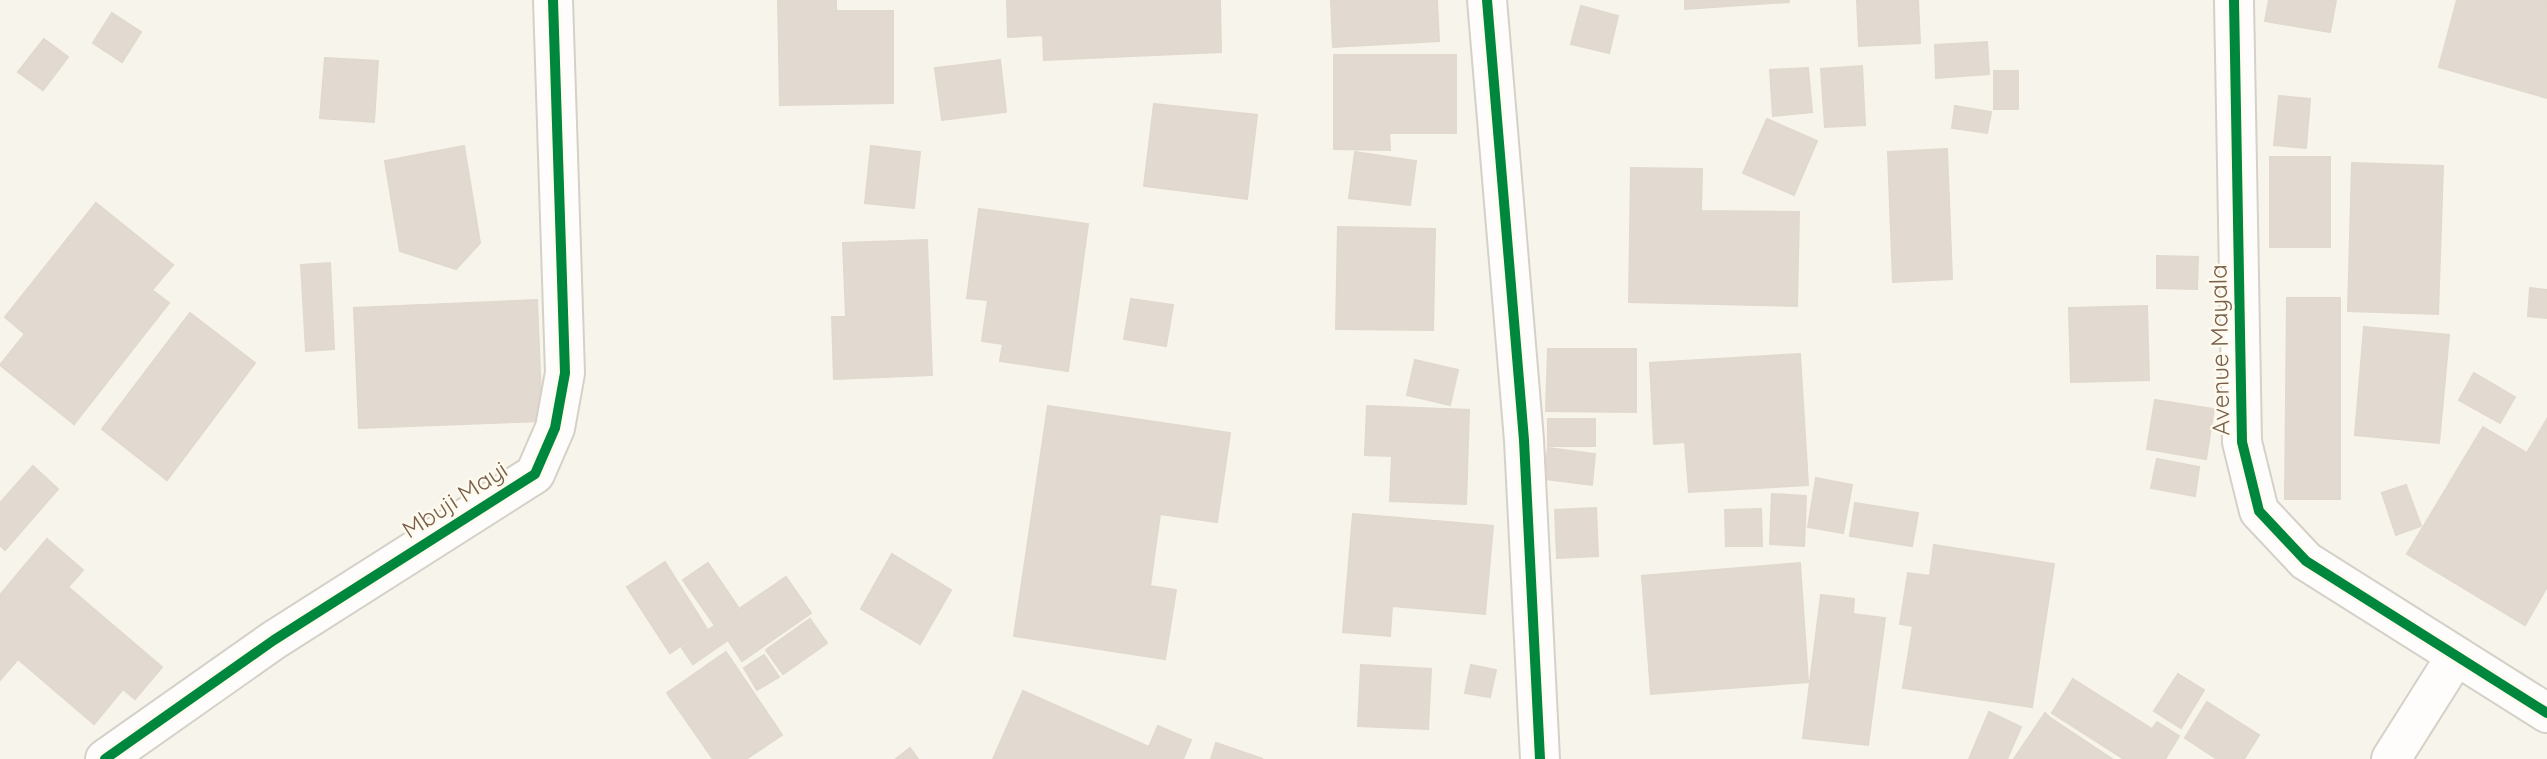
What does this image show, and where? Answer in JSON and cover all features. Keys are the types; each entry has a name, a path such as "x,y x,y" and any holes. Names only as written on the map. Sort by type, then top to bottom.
{"street":[{"name":"Mbuji Mayi","path":"105,759 274,640 534,474 555,428 565,373 553,0"},
{"path":"1487,0 1524,440 1540,759"},
{"name":"Avenue Mayala","path":"2234,0 2242,442 2259,511 2306,561 2547,713"},
{"path":"2391,759 2456,656"}],"building":[{"path":"778,0 836,0 836,11 893,11 893,103 780,105"},
{"path":"1007,0 1220,0 1221,52 1044,60 1043,35 1008,37"},
{"path":"1331,0 1437,0 1439,41 1333,47"},
{"path":"1685,0 1789,0 1789,2 1685,9"},
{"path":"1857,0 1918,0 1920,43 1859,46"},
{"path":"2269,0 2336,0 2330,32 2265,21"},
{"path":"2457,0 2547,0 2547,98 2439,67"},
{"path":"1581,6 1618,16 1609,53 1571,44"},
{"path":"112,13 141,32 122,62 93,43"},
{"path":"44,39 68,57 43,90 18,72"},
{"path":"1987,42 1989,74 1936,78 1935,45"},
{"path":"1334,55 1456,55 1456,133 1389,133 1390,150 1334,149"},
{"path":"325,58 378,61 374,122 320,118"},
{"path":"1000,60 1006,112 942,120 935,68"},
{"path":"1862,66 1865,125 1825,127 1821,69"},
{"path":"1808,68 1812,112 1773,116 1770,70"},
{"path":"1994,71 2018,71 2018,109 1994,109"},
{"path":"2279,96 2310,99 2306,148 2274,145"},
{"path":"1154,104 1257,115 1247,199 1144,186"},
{"path":"1955,106 1991,112 1987,133 1952,128"},
{"path":"1767,119 1817,141 1794,195 1743,173"},
{"path":"464,146 480,243 456,269 400,251 385,161"},
{"path":"871,146 920,152 914,208 865,203"},
{"path":"1947,149 1952,279 1893,282 1888,152"},
{"path":"1355,152 1416,161 1410,205 1349,198"},
{"path":"2270,157 2330,157 2330,247 2270,247"},
{"path":"2352,163 2443,166 2438,314 2348,311"},
{"path":"1631,168 1702,169 1701,211 1799,212 1797,306 1629,302"},
{"path":"96,203 173,265 152,290 169,303 74,424 0,365 25,334 5,317"},
{"path":"979,209 1088,224 1068,371 1000,361 1003,344 982,341 988,300 967,298"},
{"path":"1338,227 1435,229 1433,330 1336,329"},
{"path":"927,240 932,375 834,379 832,317 846,317 843,243"},
{"path":"2157,256 2198,257 2197,289 2157,288"},
{"path":"330,263 334,349 306,351 301,265"},
{"path":"2530,288 2547,290 2547,318 2528,316"},
{"path":"2287,298 2340,298 2340,499 2285,499"},
{"path":"1131,299 1173,305 1166,346 1124,339"},
{"path":"537,300 542,421 359,428 354,308"},
{"path":"2147,306 2149,380 2071,382 2069,308"},
{"path":"190,313 255,363 167,480 102,429"},
{"path":"2364,327 2449,335 2439,443 2355,435"},
{"path":"1548,349 1636,349 1636,412 1546,411"},
{"path":"1800,354 1808,485 1689,492 1685,442 1654,444 1650,363"},
{"path":"1415,360 1458,370 1450,405 1407,395"},
{"path":"2474,373 2515,397 2500,423 2459,400"},
{"path":"2155,400 2214,409 2206,459 2147,449"},
{"path":"1048,406 1230,433 1217,522 1160,514 1150,586 1176,590 1165,659 1014,636"},
{"path":"1367,406 1469,410 1466,504 1390,501 1392,456 1365,455"},
{"path":"1548,419 1595,419 1595,446 1548,446"},
{"path":"2547,419 2547,587 2525,625 2407,554 2483,427 2527,453"},
{"path":"1548,448 1595,454 1592,485 1544,479"},
{"path":"2157,459 2199,467 2195,496 2151,488"},
{"path":"33,466 58,489 5,550 0,545 0,503"},
{"path":"1816,478 1852,485 1843,533 1808,527"},
{"path":"2406,485 2421,526 2396,535 2382,493"},
{"path":"1772,494 1806,496 1804,546 1770,544"},
{"path":"1855,503 1918,513 1912,546 1850,536"},
{"path":"1596,508 1598,556 1557,558 1555,510"},
{"path":"1761,509 1762,546 1726,546 1725,510"},
{"path":"1353,514 1493,526 1485,614 1392,606 1390,636 1343,632"},
{"path":"47,539 83,570 68,587 162,667 135,699 123,689 94,724 18,659 0,680 0,595"},
{"path":"1934,545 2054,564 2032,707 1903,688 1913,626 1900,624 1908,573 1930,576"},
{"path":"892,554 951,590 920,644 861,609"},
{"path":"665,562 707,629 670,653 627,587"},
{"path":"708,563 738,607 714,624 683,580"},
{"path":"1800,563 1808,682 1651,694 1642,576"},
{"path":"786,577 811,613 742,661 728,640 693,664 682,648"},
{"path":"1821,595 1854,599 1853,614 1885,618 1868,745 1803,738"},
{"path":"810,619 827,643 783,674 766,650"},
{"path":"726,652 782,735 746,759 713,759 667,693"},
{"path":"764,655 779,677 757,690 744,668"},
{"path":"1361,665 1431,669 1428,729 1358,726"},
{"path":"1471,665 1496,670 1490,697 1465,693"},
{"path":"2178,674 2204,690 2181,728 2154,711"},
{"path":"2073,679 2152,729 2157,722 2179,736 2165,759 2124,759 2052,713"},
{"path":"1023,691 1149,747 1158,726 1191,740 1183,759 993,759"},
{"path":"2207,702 2259,735 2244,759 2217,759 2185,738"},
{"path":"1989,712 2021,727 2007,759 1969,759"},
{"path":"2045,713 2049,717 2112,759 2014,759"},
{"path":"1216,743 1263,759 1211,759"},
{"path":"910,748 918,759 896,759"}],"cycle path":[{"path":"105,759 274,640 535,474 555,428 565,373 553,0"},
{"path":"1487,0 1524,440 1540,759"},
{"path":"2234,0 2242,442 2259,511 2306,561 2547,713"}]}
